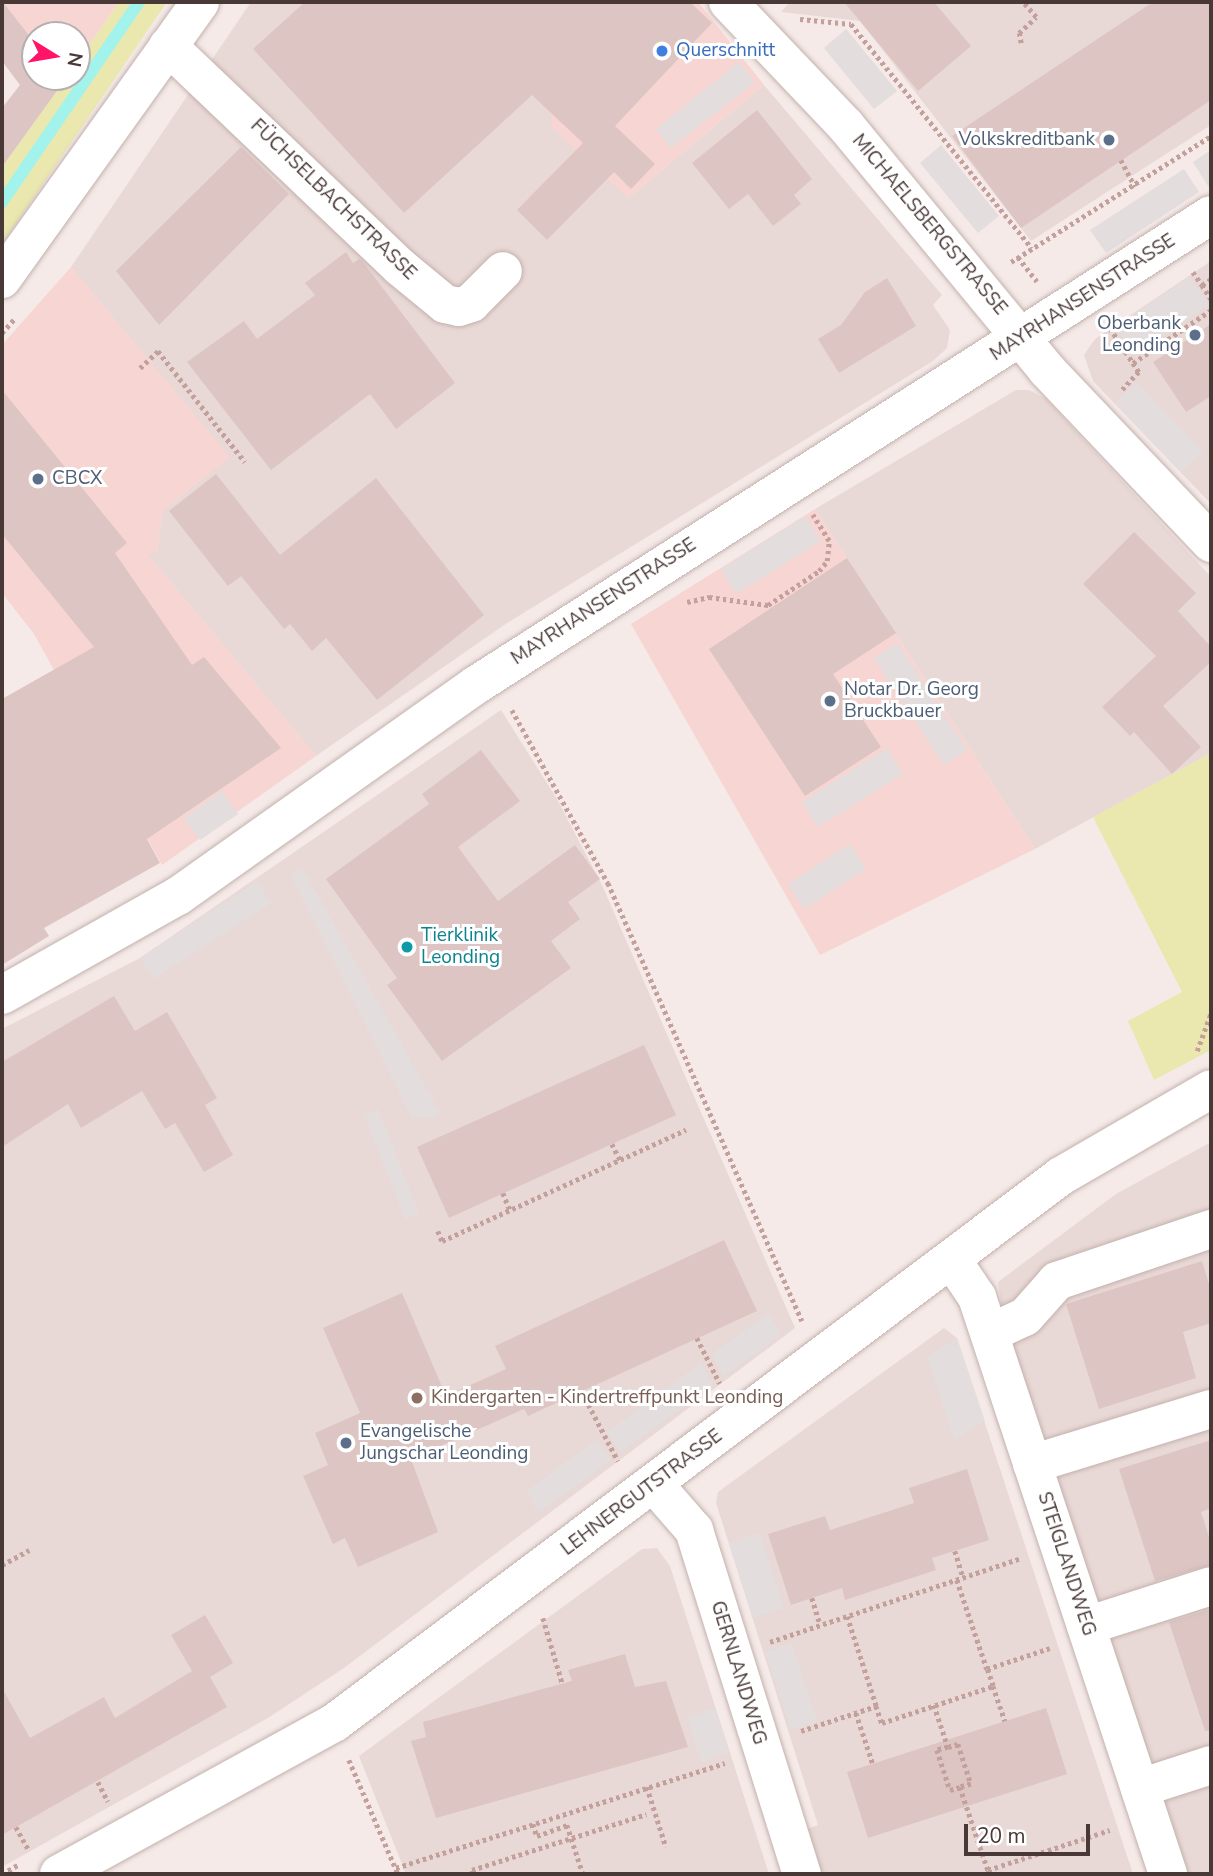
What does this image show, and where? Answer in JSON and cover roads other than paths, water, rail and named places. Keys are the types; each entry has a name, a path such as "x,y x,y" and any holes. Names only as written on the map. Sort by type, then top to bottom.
{"street":[{"path":"2,279 200,2"},
{"name":"MICHAELSBERGSTRASSE","path":"728,2 846,126 1022,338 1211,543"},
{"name":"FÜCHSELBACHSTRASSE","path":"169,47 400,267 445,304 459,307 471,303 503,271"},
{"name":"MAYRHANSENSTRASSE","path":"2,995 178,896 476,685 1211,215"},
{"name":"LEHNERGUTSTRASSE","path":"46,1865 334,1723 638,1476 952,1260 1203,1074"},
{"path":"990,1333 1025,1317 1057,1282 1211,1229"},
{"name":"STEIGLANDWEG","path":"952,1260 977,1297 990,1333 1032,1464 1075,1635 1140,1788 1168,1874"},
{"path":"1032,1464 1211,1409"},
{"name":"GERNLANDWEG","path":"638,1476 694,1530 802,1874"},
{"path":"1075,1635 1211,1586"},
{"path":"1140,1788 1211,1765"}],"waterway":[{"path":"2,202 139,2"}],"place":[{"name":"Querschnitt","path":"662,51"},
{"name":"Volkskreditbank","path":"1109,140"},
{"name":"Oberbank Leonding","path":"1195,335"},
{"name":"CBCX","path":"38,479"},
{"name":"Notar Dr. Georg Bruckbauer","path":"830,701"},
{"name":"Tierklinik Leonding","path":"407,947"},
{"name":"Kindergarten - Kindertreffpunkt Leonding","path":"417,1398"},
{"name":"Evangelische Jungschar Leonding","path":"346,1443"}]}
